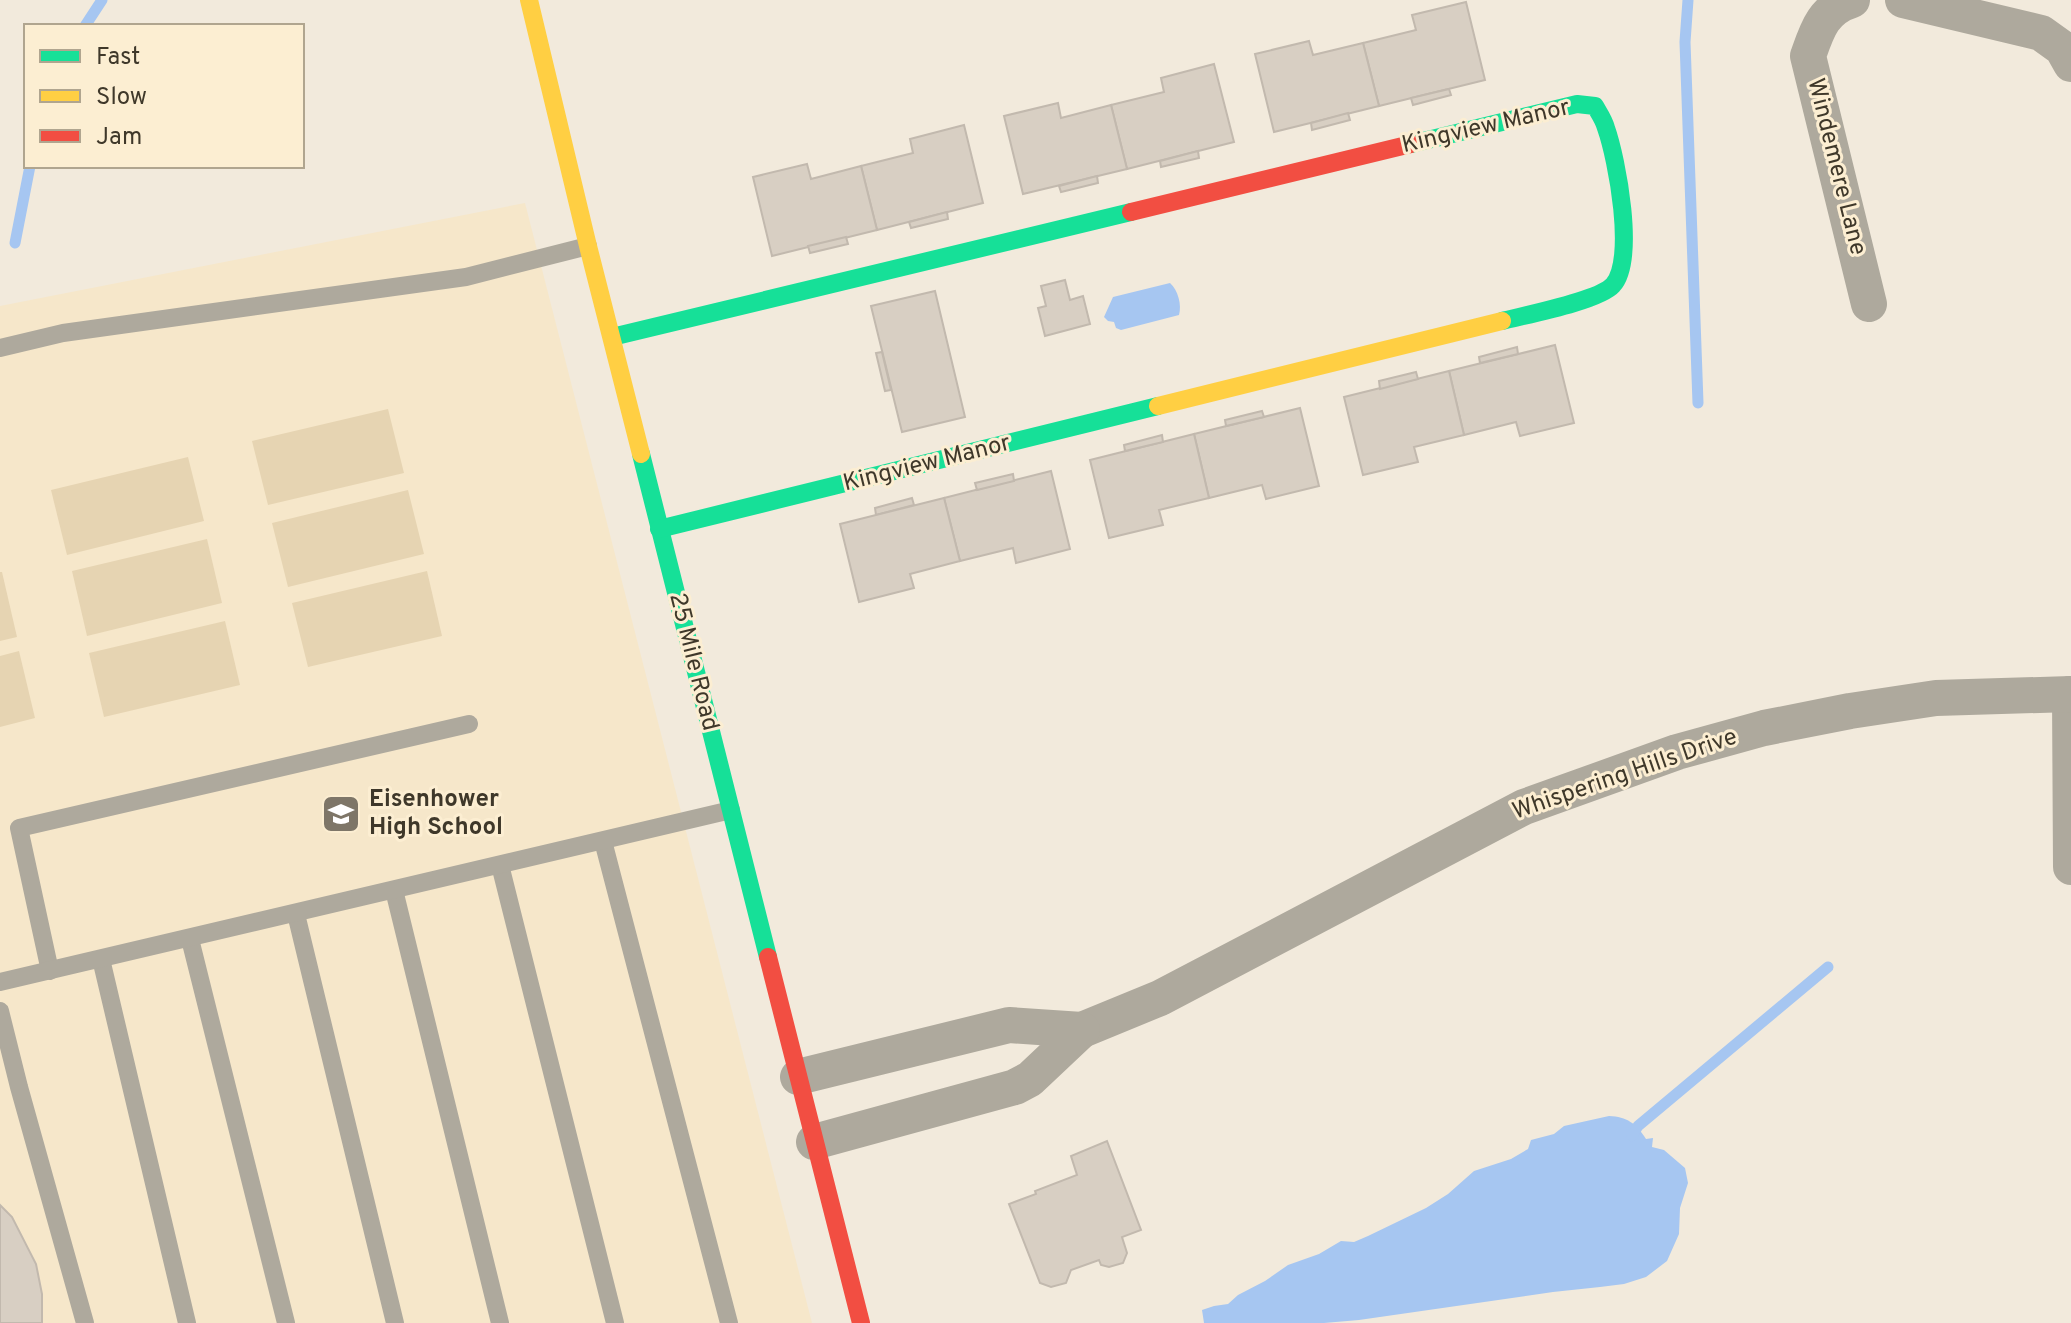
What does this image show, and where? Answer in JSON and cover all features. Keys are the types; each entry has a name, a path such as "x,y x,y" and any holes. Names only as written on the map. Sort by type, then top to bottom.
{"street":[{"name":"25 Mile Road","path":"529,0 659,529 861,1323"},
{"name":"Windemere Lane","path":"1852,0 1838,4 1819,26 1808,56 1869,304"},
{"path":"1903,0 2041,33 2068,49"},
{"name":"Kingview Manor","path":"612,337 1577,104 1595,106 1606,127 1621,194 1623,265 1613,286 1583,301 659,529"},
{"path":"2071,694 2071,867"},
{"name":"Whispering Hills Drive","path":"814,1142 1015,1087 1030,1079 1082,1030 1160,998 1524,807 1662,757 1764,728 1850,711 1936,698 2071,694"},
{"name":"Whispering Hills Drive","path":"798,1077 1009,1025 1082,1030"}],"lane":[{"path":"0,348 63,333 466,277 588,246"},
{"path":"50,971 19,828 469,724"},
{"path":"0,982 731,810"},
{"path":"603,841 729,1323"},
{"path":"500,865 615,1323"},
{"path":"394,890 500,1323"},
{"path":"296,914 395,1323"},
{"path":"190,939 286,1323"},
{"path":"101,959 187,1323"},
{"path":"0,1011 9,1089 85,1323"}],"shaded area":[{"name":"Eisenhower High School","path":"525,203 812,1323 0,1323 0,306"},
{"path":"388,409 404,473 268,505 252,441"},
{"path":"188,457 204,521 67,555 51,490"},
{"path":"408,490 424,554 288,587 272,523"},
{"path":"207,539 222,603 87,636 72,571"},
{"path":"427,571 442,636 308,667 292,603"},
{"path":"0,572 17,637 0,641"},
{"path":"225,621 240,685 104,717 89,653"},
{"path":"19,651 35,718 0,727 0,656"}],"water":[{"path":"1170,283 1179,298 1179,315 1121,330 1104,317 1113,297"},
{"path":"1609,1116 1630,1122 1646,1139 1653,1138 1652,1147 1664,1150 1685,1168 1688,1183 1680,1208 1679,1234 1667,1261 1646,1277 1624,1284 1359,1320 1204,1323 1202,1310 1228,1304 1288,1265 1319,1254 1341,1241 1354,1242 1426,1208 1474,1171 1511,1159 1528,1149 1531,1140 1554,1134 1564,1126"}],"building":[{"path":"1466,2 1485,80 1379,106 1363,43 1416,30 1412,15"},
{"path":"1309,41 1313,55 1363,43 1379,106 1274,132 1255,54"},
{"path":"1214,64 1234,142 1127,169 1111,105 1164,92 1161,78"},
{"path":"1449,89 1451,95 1413,105 1411,98"},
{"path":"1058,103 1061,118 1111,105 1127,169 1023,194 1004,116"},
{"path":"1348,113 1350,120 1312,130 1311,123"},
{"path":"964,125 983,203 877,230 861,166 913,153 910,139"},
{"path":"1198,151 1199,158 1161,167 1160,161"},
{"path":"807,164 811,179 861,166 877,230 772,256 753,177"},
{"path":"1097,176 1098,183 1061,192 1059,186"},
{"path":"947,212 948,219 911,228 909,222"},
{"path":"846,237 848,244 810,253 808,246"},
{"path":"1065,280 1070,300 1083,296 1090,324 1045,336 1038,308 1046,306 1041,286"},
{"path":"935,291 965,417 902,432 871,306"},
{"path":"1555,345 1574,423 1520,436 1516,422 1464,435 1449,371"},
{"path":"1517,347 1518,354 1480,363 1479,357"},
{"path":"882,352 891,390 885,391 876,353"},
{"path":"1449,371 1464,435 1414,447 1418,462 1363,475 1344,397"},
{"path":"1416,372 1418,379 1380,389 1379,381"},
{"path":"1300,408 1319,486 1266,499 1262,485 1209,498 1194,434"},
{"path":"1262,411 1264,417 1226,426 1225,420"},
{"path":"1194,434 1209,498 1159,510 1163,525 1109,538 1090,460"},
{"path":"1162,435 1163,442 1125,451 1124,445"},
{"path":"1051,471 1070,549 1016,563 1013,548 960,561 944,498"},
{"path":"1013,474 1014,481 977,490 975,483"},
{"path":"912,498 914,505 876,515 875,508"},
{"path":"944,498 960,561 910,574 914,588 859,602 840,524"},
{"path":"1107,1141 1141,1230 1122,1237 1127,1253 1123,1263 1109,1267 1101,1265 1099,1260 1071,1270 1066,1283 1051,1287 1040,1283 1009,1204 1077,1175 1071,1156"},
{"path":"0,1205 12,1217 36,1264 42,1294 42,1323 0,1323"}],"waterway":[{"path":"86,24 102,0"},
{"path":"1688,0 1685,42 1698,403"},
{"path":"15,243 30,168"},
{"path":"1632,1136 1638,1126 1828,967"}],"traffic: fast":[{"path":"1411,144 1577,104 1595,106 1603,119 1615,162 1622,209 1624,233 1620,272 1613,285 1593,297 1502,321"},
{"path":"612,337 1131,212"},
{"path":"659,529 1158,406"},
{"path":"641,454 768,957"}],"traffic: slow":[{"path":"529,0 641,454"},
{"path":"1158,406 1502,321"}],"traffic: jam":[{"path":"1131,212 1411,144"},
{"path":"768,957 861,1323"}],"place":[{"name":"Eisenhower High School","path":"341,814"}]}
